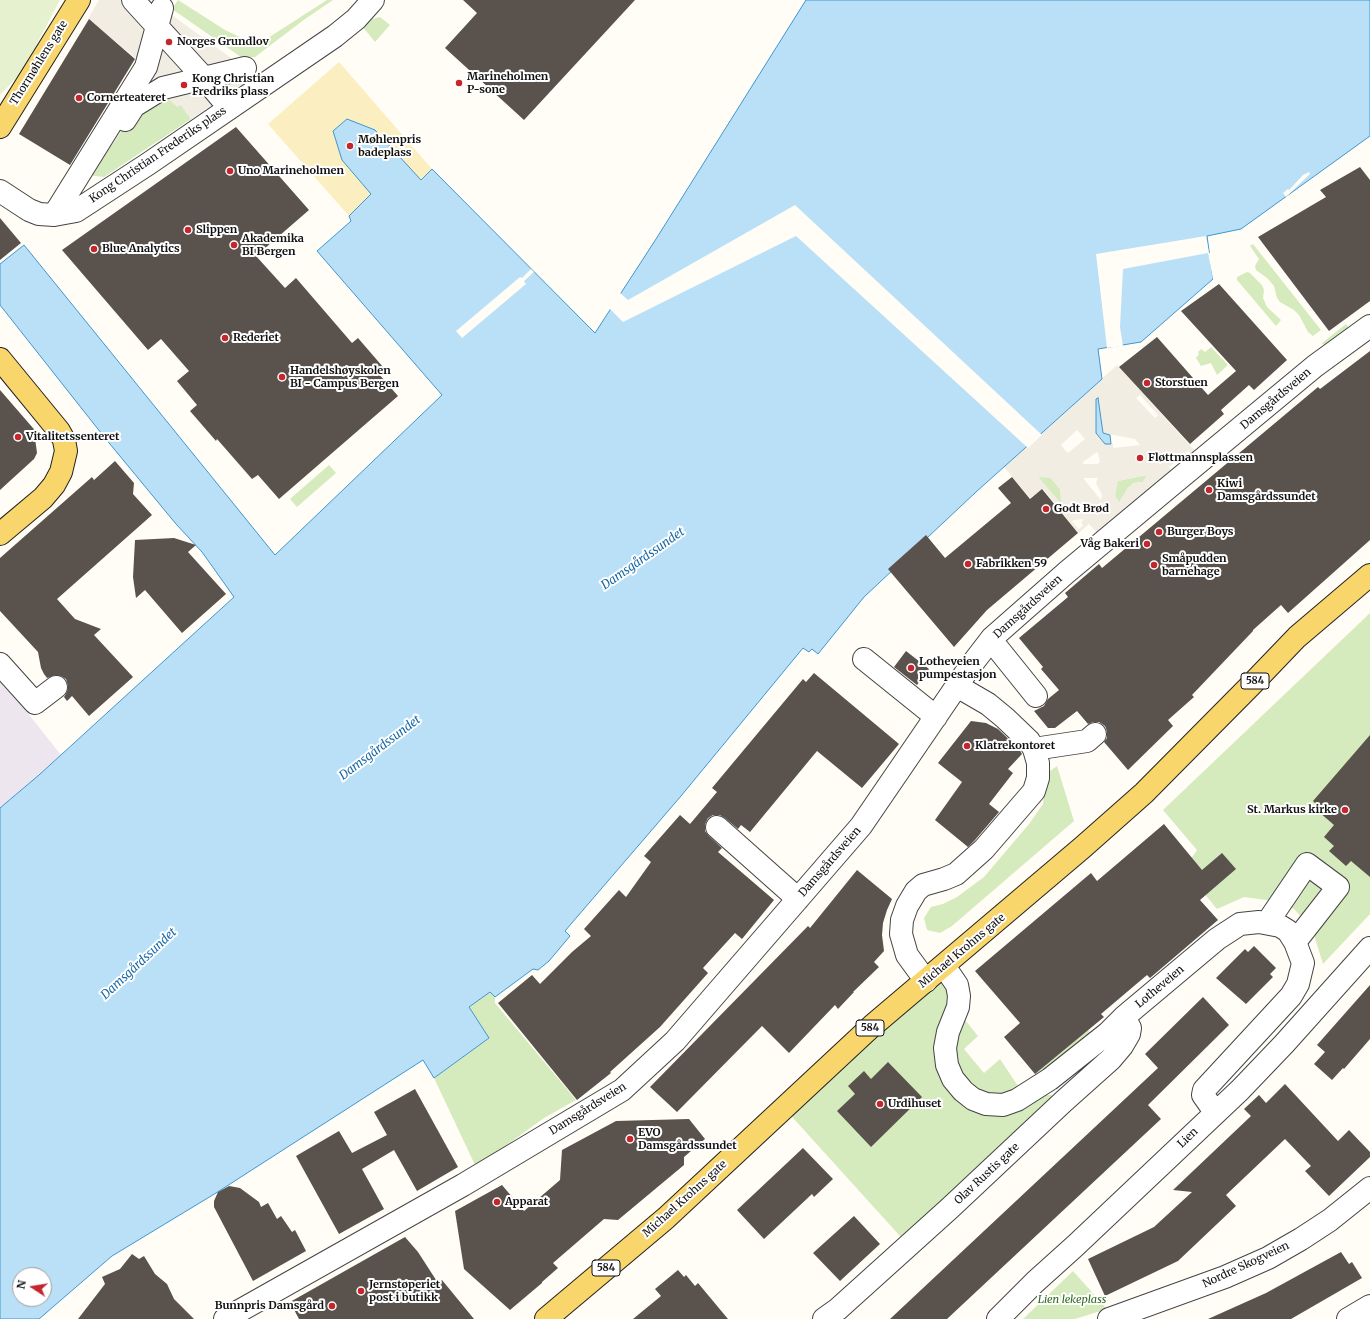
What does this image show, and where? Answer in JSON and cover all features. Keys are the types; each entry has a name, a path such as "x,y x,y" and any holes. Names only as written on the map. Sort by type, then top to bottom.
{"main road":[{"name":"Thormøhlens gate","path":"0,127 79,0"},
{"path":"0,359 59,431 64,440 66,451 61,472 54,485 43,498 0,534"},
{"name":"Michael Krohns gate","path":"546,1319 666,1218 872,1026 1083,847 1144,793 1297,637 1370,575"}],"street":[{"name":"Kong Christian Frederiks plass","path":"133,0 160,18 204,78 221,98"},
{"name":"Kong Christian Frederiks plass","path":"0,191 29,210 39,214 54,215 76,211 148,164 335,36 356,19 373,0"},
{"path":"54,215 146,67 160,18"},
{"path":"95,150 111,141 134,106 163,88 245,68"},
{"name":"Damsgårdsveien","path":"225,1319 456,1189 622,1090 675,1041 861,826 957,686 991,640 1072,568 1318,365 1370,326"},
{"path":"991,640 1036,696"},
{"path":"864,659 936,717"},
{"path":"0,664 35,703 56,687"},
{"path":"926,981 907,955 901,934 902,920 906,906 916,890 923,885 944,880 956,874 984,849 1034,791 1038,778 1038,763 1034,749 1028,741 1005,718 988,704 957,686"},
{"path":"1034,749 1087,741 1095,734"},
{"path":"717,827 798,899"},
{"path":"1267,923 1307,864 1338,887 1295,942"},
{"name":"Lotheveien","path":"944,966 957,985 959,996 958,1007 948,1032 944,1048 947,1066 953,1079 963,1091 973,1099 986,1104 1003,1105 1030,1093 1050,1079 1108,1033 1124,1017 1216,939 1240,924 1253,922 1280,926 1288,931 1295,942 1302,963 1298,984 1291,996 1204,1090 1203,1095 1215,1112"},
{"name":"Lien","path":"998,1319 1215,1112 1240,1090 1284,1044 1370,948"},
{"name":"Olav Rustis gate","path":"824,1319 838,1309 945,1214 1064,1101 1111,1059 1122,1046 1129,1034 1130,1028 1124,1017"},
{"name":"Nordre Skogveien","path":"1109,1319 1225,1278 1268,1258 1330,1220 1370,1188"},
{"path":"1348,1319 1370,1306"}],"shaded area":[{"name":"Kong Christian Fredriks plass","path":"99,0 150,0 245,68 252,78 191,119 181,105 177,107 162,93 132,113 113,144 101,153 142,63 88,19"},
{"name":"Fløttmannsplassen","path":"1117,365 1195,451 1203,445 1210,453 1094,550 1088,543 1098,534 1089,524 1079,533 1043,489 1030,498 1004,467","holes":["1140,395 1158,415 1155,418 1136,398","1097,398 1103,433 1135,439 1140,445 1113,448 1113,444 1105,444 1096,432","1077,430 1085,439 1068,453 1061,445","1188,451 1192,455 1172,471 1169,467","1097,452 1098,453 1100,462 1097,464 1083,464 1083,462","1147,475 1143,482 1134,483 1128,488 1119,502 1115,496 1118,481","1038,477 1051,478 1060,489 1061,504","1083,478 1098,478 1096,483 1102,495 1101,500","1084,519 1081,522 1083,525 1079,529 1072,522 1073,520"]},
{"path":"0,678 61,755 0,808"}],"green space":[{"path":"0,0 60,0 22,72 0,95"},
{"path":"178,0 225,30 257,45 327,0 333,0 255,57 241,57 172,9"},
{"path":"380,17 390,25 375,42 363,27 372,19"},
{"path":"162,93 181,105 191,119 104,177 87,175 100,153 113,144 132,114"},
{"path":"1253,244 1321,330 1313,336 1308,332 1299,315 1294,310 1280,302 1277,298 1274,286 1267,278 1256,270 1255,266 1259,259 1250,246"},
{"path":"1247,272 1250,273 1262,285 1264,290 1263,298 1267,307 1281,320 1276,326 1237,280 1237,277"},
{"path":"1346,324 1350,329 1326,348 1322,343"},
{"path":"1211,347 1228,365 1217,375 1211,363 1201,366 1196,358 1201,349 1205,352"},
{"path":"329,465 336,473 297,507 290,499"},
{"path":"1147,475 1143,482 1134,483 1128,488 1119,503 1115,496 1117,481"},
{"path":"1038,477 1050,477 1060,489 1062,505"},
{"name":"St. Markus kirke","path":"1370,613 1370,914 1323,964 1314,935 1305,921 1294,909 1274,901 1244,897 1217,909 1184,869 1197,850 1163,810"},
{"path":"1057,766 1074,821 952,926 940,933 927,930 924,918 931,907 943,904 957,897 984,877 1029,824 1043,804 1046,774"},
{"path":"944,966 957,1010 978,1036 964,1049 984,1073 1000,1059 1018,1086 987,1104 1030,1093 1068,1097 909,1246 784,1108"},
{"path":"490,991 495,997 495,1003 576,1100 544,1118 476,1167 434,1078 489,1038 469,1007"},
{"path":"1088,1030 1096,1039 1040,1083 1035,1074"},
{"name":"Lien lekeplass","path":"1073,1271 1107,1309 1075,1319 1023,1319"}],"sand":[{"name":"Møhlenpris badeplass","path":"339,62 432,169 361,232 351,221 349,216 268,124"}],"water":[{"name":"Damsgårdssundet","path":"806,0 1370,0 1370,136 1241,229 1207,236 1213,279 1141,342 1098,349 1102,379 976,492 864,597 818,654 812,649 809,652 803,648 681,796 565,931 570,936 549,961 538,970 533,969 495,997 490,992 469,1007 489,1038 434,1078 423,1060 216,1193 112,1256 39,1319 0,1319 0,808 39,775 234,597 202,552 176,524 105,438 0,305 0,264 24,245 275,555 442,395 317,251 351,221 349,216 371,194 342,160 333,131 347,119 375,130 421,180 432,169 595,333 656,239"},
{"path":"1098,398 1103,433 1110,435 1111,444 1105,444 1096,433 1096,399"}],"pier":[{"path":"1309,172 1310,174 1286,197 1283,193 1288,189 1289,190 1303,175"},
{"path":"795,205 1042,435 1028,448 796,236 623,322 609,308 619,292 628,300"},
{"path":"1206,236 1209,253 1211,253 1215,278 1213,279 1208,253 1123,269 1120,327 1123,346 1107,348 1096,254"},
{"path":"531,269 534,272 524,281 526,284 462,338 456,331 520,277 522,278"}],"building":[{"path":"463,0 635,0 524,120 445,48 477,13"},
{"name":"Cornerteateret","path":"89,19 135,59 70,165 19,134"},
{"path":"236,127 309,210 256,256 285,288 296,278 352,343 358,338 383,367 378,373 398,396 279,499 258,475 252,479 190,411 197,405 177,381 189,371 161,339 148,350 62,250"},
{"path":"1360,167 1370,180 1370,301 1329,331 1258,237 1326,197 1320,190"},
{"path":"0,218 21,243 0,260"},
{"path":"1219,284 1287,360 1254,390 1249,385 1221,410 1224,414 1190,444 1119,367 1157,337 1208,395 1236,371 1181,311"},
{"path":"1370,351 1370,540 1288,613 1281,605 1253,630 1192,695 1194,697 1168,720 1173,726 1128,770 1104,742 1107,738 1107,731 1105,726 1099,722 1088,724 1077,711 1055,728 1048,728 1034,711 1044,706 1048,699 1059,690 1041,669 1043,667 1019,638 1068,597 1065,593 1099,564 1102,568 1318,387 1320,389"},
{"name":"Vitalitetssenteret","path":"0,390 39,435 35,438 37,453 34,459 0,490"},
{"path":"115,461 134,483 133,494 152,515 57,599 75,619 101,629 94,635 133,677 89,716 72,696 67,701 64,697 68,686 66,679 55,675 47,678 41,668 38,652 0,611 0,558 92,477 94,480"},
{"name":"Fabrikken 59","path":"1012,477 1030,499 1042,489 1078,533 987,610 954,647 888,569 926,535 945,558 1011,503 998,488"},
{"path":"174,538 196,545 188,552 226,594 182,633 145,590 136,598 133,577 135,540"},
{"name":"Lotheveien pumpestasjon","path":"906,651 929,669 917,685 894,667"},
{"path":"814,673 899,744 862,788 817,751 750,832 741,825 738,829 720,815 713,815 708,818 705,824 705,831 722,848 718,852 774,900 742,939 735,933 703,968 708,973 660,1027 610,1072 611,1073 577,1100 498,1003 532,975 540,984 572,952 591,936 584,929 619,890 626,897 651,862 644,856 680,815 690,824 717,792 712,788 803,679 806,682"},
{"path":"971,721 986,723 998,729 1019,749 1022,754 1008,769 1013,773 989,804 999,812 968,847 935,820 962,782 938,763"},
{"name":"St. Markus kirke","path":"1370,735 1370,877 1351,861 1346,866 1329,851 1334,846 1324,837 1334,825 1319,812 1321,809 1313,801"},
{"path":"1164,824 1202,870 1222,853 1236,869 1200,900 1218,920 1150,978 1147,975 1101,1014 1104,1017 1035,1074 1004,1037 1020,1023 975,971 1091,873 1097,881"},
{"path":"857,870 892,899 883,923 882,935 884,951 874,962 879,967 838,1009 835,1005 789,1053 762,1026 677,1112 650,1087 808,926 810,928"},
{"path":"1254,946 1276,968 1270,974 1273,977 1246,1004 1216,978 1245,949 1248,952"},
{"path":"1370,985 1370,1039 1344,1069 1343,1068 1332,1080 1314,1064 1325,1052 1317,1045"},
{"path":"1203,997 1229,1025 1148,1105 1161,1119 947,1319 890,1319 1158,1068 1145,1054"},
{"name":"Urdihuset","path":"888,1062 922,1097 871,1147 837,1111 855,1094 848,1086 864,1071 871,1079"},
{"path":"1285,1084 1338,1141 1349,1130 1370,1152 1370,1157 1329,1196 1305,1171 1311,1166 1285,1139 1226,1195 1236,1206 1178,1261 1105,1296 1088,1259 1154,1227 1192,1192 1173,1190 1251,1116 1244,1109 1259,1095 1266,1103"},
{"path":"415,1089 458,1167 417,1191 394,1150 362,1169 384,1209 339,1234 296,1156 339,1131 352,1153 387,1135 374,1112"},
{"path":"689,1119 705,1139 684,1157 684,1165 618,1220 604,1219 553,1263 558,1268 510,1310 464,1269 455,1211 502,1185 524,1211 560,1180 562,1150 616,1121"},
{"path":"803,1148 833,1179 814,1197 812,1194 764,1239 737,1210"},
{"path":"229,1186 240,1188 259,1202 261,1207 268,1203 277,1219 281,1216 292,1232 295,1230 306,1251 253,1281 214,1207 214,1201 218,1192"},
{"path":"854,1216 880,1244 840,1281 813,1253"},
{"path":"405,1237 418,1252 438,1283 442,1280 474,1319 299,1319 290,1302"},
{"path":"1341,1252 1349,1264 1352,1262 1362,1278 1291,1319 1208,1319 1266,1293"},
{"path":"132,1254 139,1259 144,1256 155,1274 167,1284 174,1299 194,1319 78,1319 105,1284 102,1277 120,1269"},
{"path":"678,1270 684,1277 686,1275 695,1286 698,1283 728,1319 633,1319 661,1296 655,1289"}],"place":[{"name":"Norges Grundlov","path":"169,42"},
{"name":"Marineholmen P-sone","path":"459,83"},
{"name":"Kong Christian Fredriks plass","path":"184,85"},
{"name":"Cornerteateret","path":"79,98"},
{"name":"Møhlenpris badeplass","path":"350,146"},
{"name":"Uno Marineholmen","path":"230,171"},
{"name":"Slippen","path":"188,230"},
{"name":"Akademika BI Bergen","path":"234,245"},
{"name":"Blue Analytics","path":"94,249"},
{"name":"Rederiet","path":"225,338"},
{"name":"Handelshøyskolen BI - Campus Bergen","path":"282,377"},
{"name":"Storstuen","path":"1147,383"},
{"name":"Vitalitetssenteret","path":"18,437"},
{"name":"Fløttmannsplassen","path":"1140,458"},
{"name":"Kiwi Damsgårdssundet","path":"1209,490"},
{"name":"Godt Brød","path":"1046,509"},
{"name":"Burger Boys","path":"1159,532"},
{"name":"Våg Bakeri","path":"1147,544"},
{"name":"Fabrikken 59","path":"968,564"},
{"name":"Småpudden barnehage","path":"1154,565"},
{"name":"Lotheveien pumpestasjon","path":"911,668"},
{"name":"Klatrekontoret","path":"967,746"},
{"name":"St. Markus kirke","path":"1345,810"},
{"name":"Urdihuset","path":"880,1104"},
{"name":"EVO Damsgårdssundet","path":"630,1139"},
{"name":"Apparat","path":"497,1202"},
{"name":"Jernstøperiet post i butikk","path":"361,1291"},
{"name":"Bunnpris Damsgård","path":"332,1306"}]}
